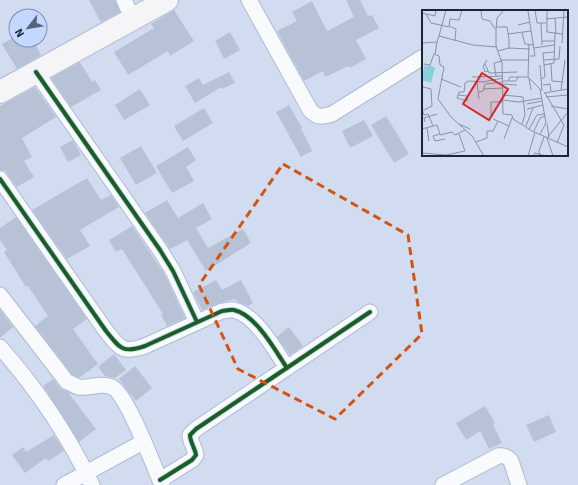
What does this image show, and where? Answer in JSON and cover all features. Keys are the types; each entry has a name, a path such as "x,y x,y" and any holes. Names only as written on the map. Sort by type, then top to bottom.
{"street":[{"path":"0,92 36,72 128,9 167,0"},
{"path":"249,0 310,110 316,116 322,117 332,114 422,58"},
{"path":"36,72 160,250 173,271 197,322"},
{"path":"0,180 116,344 123,349 132,350 145,346 222,311 233,310 246,315 255,322 287,368"},
{"path":"0,295 67,382 78,387 102,385 112,387 119,393 127,407 161,483 192,460 196,455 195,448 190,439 190,435 196,429 370,312"},
{"path":"0,347 38,392 89,479"},
{"path":"64,485 89,479 143,442"},
{"path":"443,485 498,456 504,455 511,461 519,485"}],"highlighted area":[{"path":"283,164 408,235 422,334 335,419 238,369 199,285"}],"building":[{"path":"89,0 115,0 120,12 101,22"},
{"path":"346,0 360,0 368,16 372,15 379,28 356,40 366,59 350,68 349,66 325,77 323,71 304,81 277,31 297,21 292,12 312,1 327,31 354,17"},
{"path":"174,10 194,41 170,56 168,51 128,75 114,52 154,28 151,24"},
{"path":"230,32 240,50 224,59 215,41"},
{"path":"8,41 8,48 37,48 41,55 17,69 2,44"},
{"path":"80,62 92,82 95,80 101,90 71,107 51,78"},
{"path":"229,72 235,83 222,89 221,87 195,103 185,86 199,78 203,85"},
{"path":"35,87 56,117 22,138 32,157 24,161 34,177 17,187 5,171 0,170 0,106"},
{"path":"140,89 150,105 124,120 115,105"},
{"path":"289,105 302,128 312,151 301,157 276,112"},
{"path":"204,108 213,123 183,141 174,126"},
{"path":"386,116 409,154 394,163 371,125"},
{"path":"364,120 373,136 350,148 342,131"},
{"path":"73,140 81,155 68,162 60,147"},
{"path":"141,146 157,173 136,185 120,158"},
{"path":"188,147 196,160 186,167 194,181 172,193 156,166"},
{"path":"87,178 101,200 111,195 119,207 80,230 90,246 67,259 32,210"},
{"path":"167,200 178,218 203,203 212,219 196,228 208,248 243,229 251,243 206,271 187,240 170,249 145,213"},
{"path":"16,217 87,319 73,329 98,364 79,378 72,374 35,326 48,316 28,286 26,287 4,252 7,250 0,240 0,228"},
{"path":"132,226 165,275 185,318 167,326 161,315 163,314 122,249 116,252 109,240"},
{"path":"216,280 222,290 241,280 253,303 248,306 236,301 235,299 219,303 202,310 193,292"},
{"path":"0,310 13,327 0,338"},
{"path":"289,327 303,346 290,355 277,337"},
{"path":"114,354 126,370 115,378 105,376 98,367"},
{"path":"135,366 152,388 136,401 119,379"},
{"path":"53,379 60,388 70,393 96,429 79,442 43,386"},
{"path":"485,406 495,423 493,424 502,443 489,449 480,431 466,440 456,423"},
{"path":"549,415 556,432 534,442 526,425"},
{"path":"54,435 64,451 48,461 46,458 25,473 12,455 23,447 26,452"}],"cycle path":[{"path":"36,72 160,250 173,271 197,322"},
{"path":"0,179 106,331 122,348 131,349 145,346 222,311 233,310 242,313 257,326 271,343 287,368"},
{"path":"160,480 192,460 196,455 190,435 196,429 370,312"}]}
